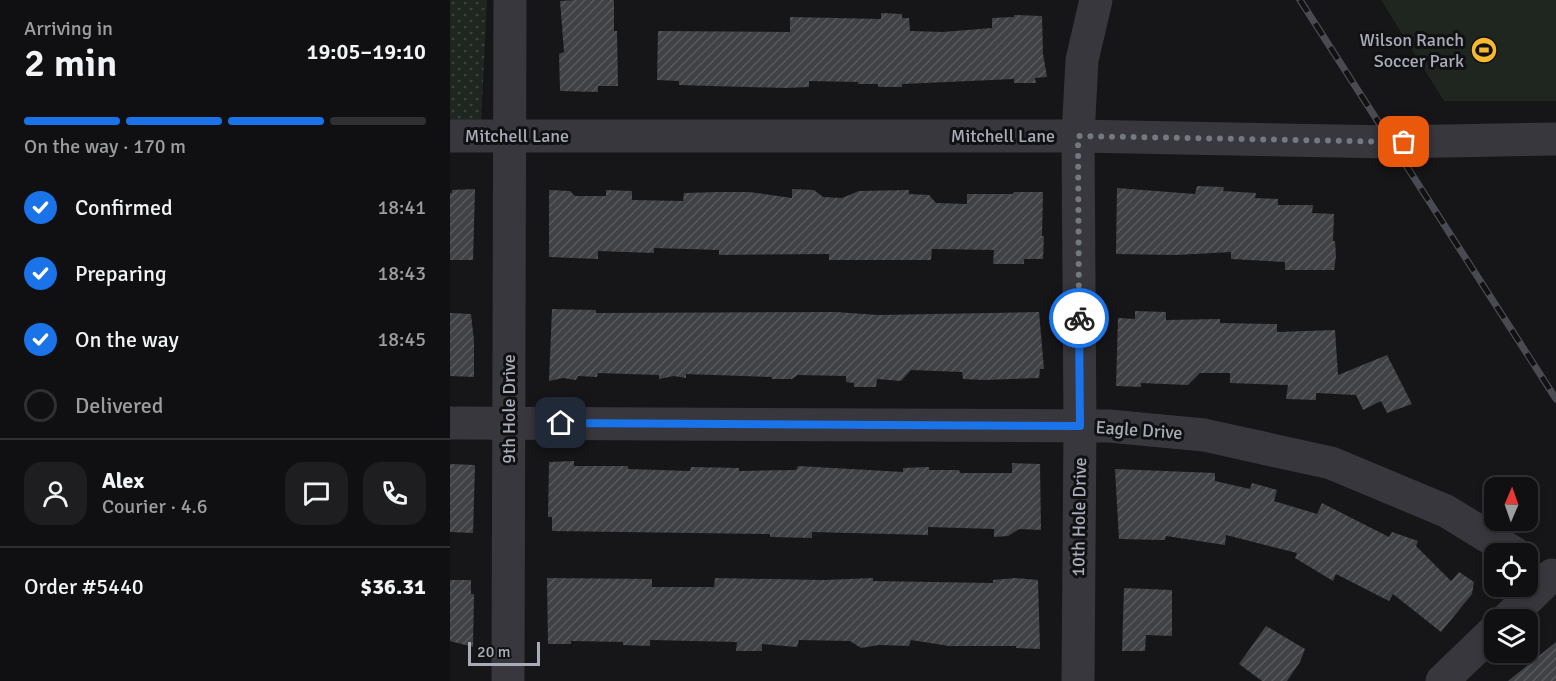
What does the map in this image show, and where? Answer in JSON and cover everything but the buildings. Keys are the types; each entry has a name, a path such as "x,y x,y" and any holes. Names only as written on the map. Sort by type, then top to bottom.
{"street":[{"name":"9th Hole Drive","path":"508,681 510,0"},
{"name":"10th Hole Drive","path":"1078,681 1080,426 1078,136 1082,60 1096,0"},
{"name":"Mitchell Lane","path":"450,136 1078,136 1391,142 1556,139"},
{"name":"Eagle Drive","path":"450,423 1109,426 1204,435 1331,463 1446,511 1498,543"},
{"path":"1515,609 1545,572"},
{"path":"1442,681 1484,641"}],"shaded area":[{"path":"450,0 487,0 481,124 450,123"},
{"name":"Wilson Ranch Soccer Park","path":"1381,0 1556,0 1556,101 1444,101"}],"railway":[{"path":"1300,0 1556,399"}],"way so far":[{"path":"1079,318 1078,136 1404,142"}],"place":[{"name":"Wilson Ranch Soccer Park","path":"1484,50"}],"route":[{"path":"561,423 1080,426 1079,318"}]}
